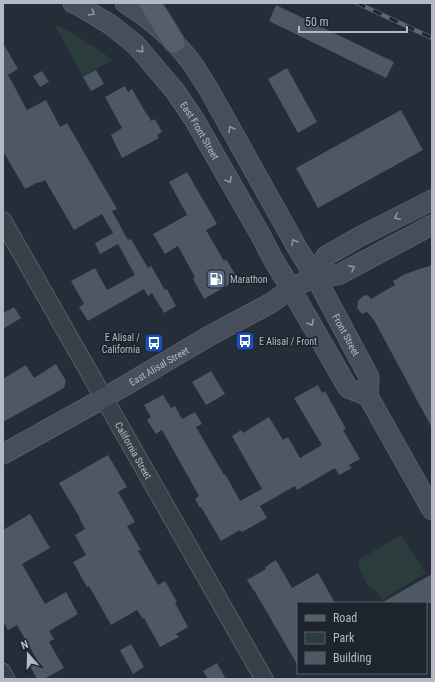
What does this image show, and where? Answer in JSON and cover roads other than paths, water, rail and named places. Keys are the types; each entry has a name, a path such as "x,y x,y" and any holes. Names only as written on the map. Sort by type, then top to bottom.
{"main road":[{"name":"East Front Street","path":"73,3 111,25 136,45 175,91 194,119 291,289"},
{"path":"125,3 158,27 174,42 193,65 209,90 299,251 315,276 326,256 359,237 432,200"},
{"path":"150,3 174,42"},
{"name":"East Alisal Street","path":"3,454 104,398 202,340 271,303 291,289 315,276 338,275 432,225"},
{"name":"Front Street","path":"315,276 370,377 368,396"},
{"path":"291,289 348,388 368,396 432,510"}],"street":[{"name":"California Street","path":"3,221 264,679"},
{"path":"3,670 8,679"}],"railway":[{"path":"357,3 432,38"}],"place":[{"name":"Marathon","path":"216,279"},
{"name":"E Alisal / Front","path":"245,341"},
{"name":"E Alisal / California","path":"154,343"}]}
